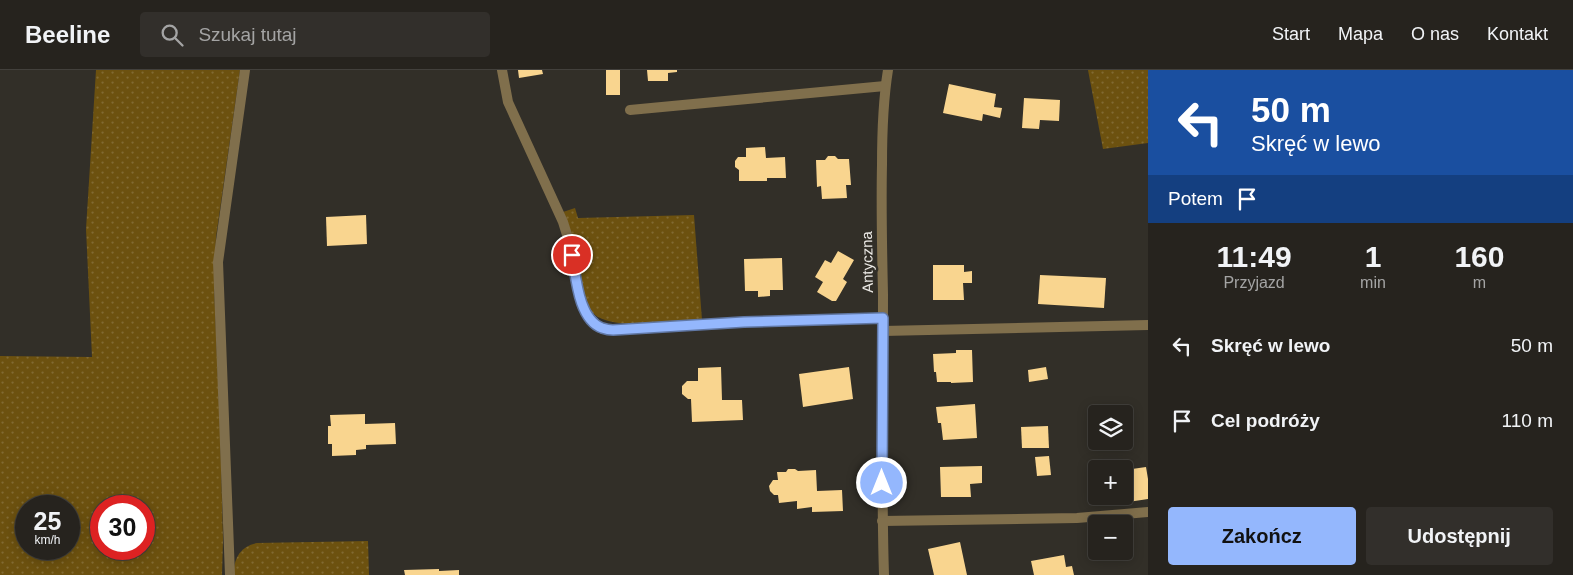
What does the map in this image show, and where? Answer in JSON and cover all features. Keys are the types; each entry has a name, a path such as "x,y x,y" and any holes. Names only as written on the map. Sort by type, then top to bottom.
{"street":[{"path":"230,575 218,262 245,70"},
{"path":"502,70 508,102 563,222 582,306 588,316 600,328 613,330 744,322 883,318"},
{"name":"Antyczna","path":"884,575 882,521 882,152 885,86 888,70"},
{"path":"630,110 885,86"},
{"path":"883,331 1148,325"},
{"path":"882,521 1077,518 1148,512"}],"shaded area":[{"path":"96,70 240,70 216,237 214,286 220,428 222,575 0,575 0,356 92,357 86,229"},
{"path":"1088,70 1148,70 1148,143 1103,149"},
{"path":"575,208 578,218 694,215 702,320 634,324 608,321 595,315 588,307 582,295 563,212"},
{"path":"368,541 369,575 234,575 235,563 239,554 242,550 257,543"}],"building":[{"path":"518,70 542,70 543,74 519,78"},
{"path":"606,70 620,70 620,95 606,95"},
{"path":"647,70 677,70 677,72 668,73 668,81 648,81"},
{"path":"949,84 996,94 994,107 1002,108 1000,118 983,114 982,121 943,113"},
{"path":"1024,98 1060,100 1059,121 1040,120 1039,129 1022,128"},
{"path":"765,147 766,158 785,157 786,178 767,178 767,181 739,181 739,170 735,167 735,161 738,157 746,157 746,148"},
{"path":"828,156 835,156 838,159 849,159 851,185 846,185 847,198 822,199 821,186 817,187 816,160 825,160"},
{"path":"366,215 367,244 327,246 326,217"},
{"path":"838,251 854,260 843,279 847,282 836,301 832,301 817,292 823,282 815,277 825,260 831,263"},
{"path":"782,258 783,290 770,290 770,296 758,297 758,291 745,291 744,259"},
{"path":"933,265 964,265 964,272 972,271 972,283 963,283 964,300 933,300"},
{"path":"1040,275 1106,278 1104,308 1038,304"},
{"path":"956,350 972,350 973,382 937,382 936,372 934,372 933,354 956,353"},
{"path":"721,367 722,400 742,400 743,420 692,422 691,399 682,394 682,386 687,381 698,381 698,368"},
{"path":"849,367 853,399 803,407 799,374"},
{"path":"1046,367 1048,379 1029,382 1028,370"},
{"path":"975,404 977,438 943,440 941,423 938,423 936,407"},
{"path":"365,414 365,424 395,423 396,444 366,445 366,449 356,450 356,455 332,456 332,444 328,444 328,426 331,426 330,415"},
{"path":"1048,426 1049,448 1022,448 1021,427"},
{"path":"1049,456 1051,475 1037,476 1035,457"},
{"path":"982,466 982,483 970,484 971,497 941,497 940,467"},
{"path":"1146,467 1148,499 1133,501 1133,469"},
{"path":"788,469 798,471 816,470 817,491 842,490 843,511 812,512 812,507 797,509 797,501 779,503 778,495 774,495 770,491 769,486 773,480 778,480 777,472 786,472"},
{"path":"960,542 967,575 934,575 928,549"},
{"path":"1064,555 1066,567 1072,566 1074,575 1034,575 1031,561"},
{"path":"439,569 439,571 459,570 459,575 405,575 404,570"}],"route":[{"path":"572,255 582,306 588,316 600,328 613,330 744,322 883,318 882,483"}]}
